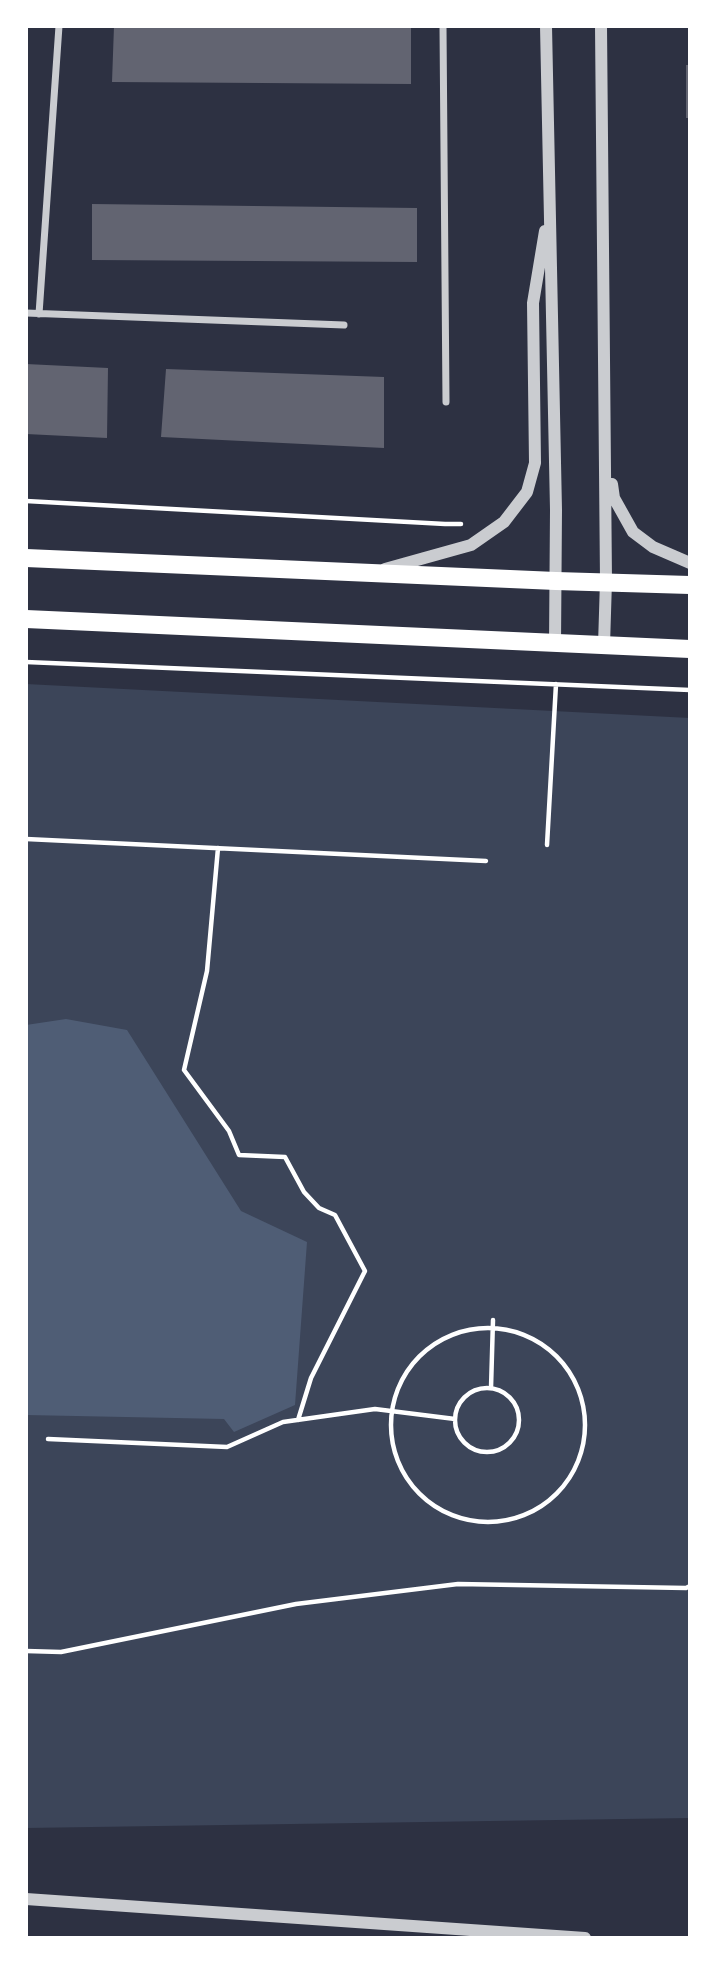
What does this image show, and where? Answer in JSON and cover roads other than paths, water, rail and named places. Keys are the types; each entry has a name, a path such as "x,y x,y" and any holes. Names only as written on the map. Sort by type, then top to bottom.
{"main road":[{"path":"26,558 690,585"},
{"path":"26,619 690,649"}],"street":[{"path":"39,314 59,26"},
{"path":"443,26 446,402"},
{"path":"546,26 556,531 555,644"},
{"path":"601,26 606,582 604,645"},
{"path":"373,572 471,545 504,522 527,492 535,463 533,303 550,200"},
{"path":"26,313 344,325"},
{"path":"604,417 614,498 633,532 653,547 690,563"},
{"path":"26,1899 585,1938"}]}
